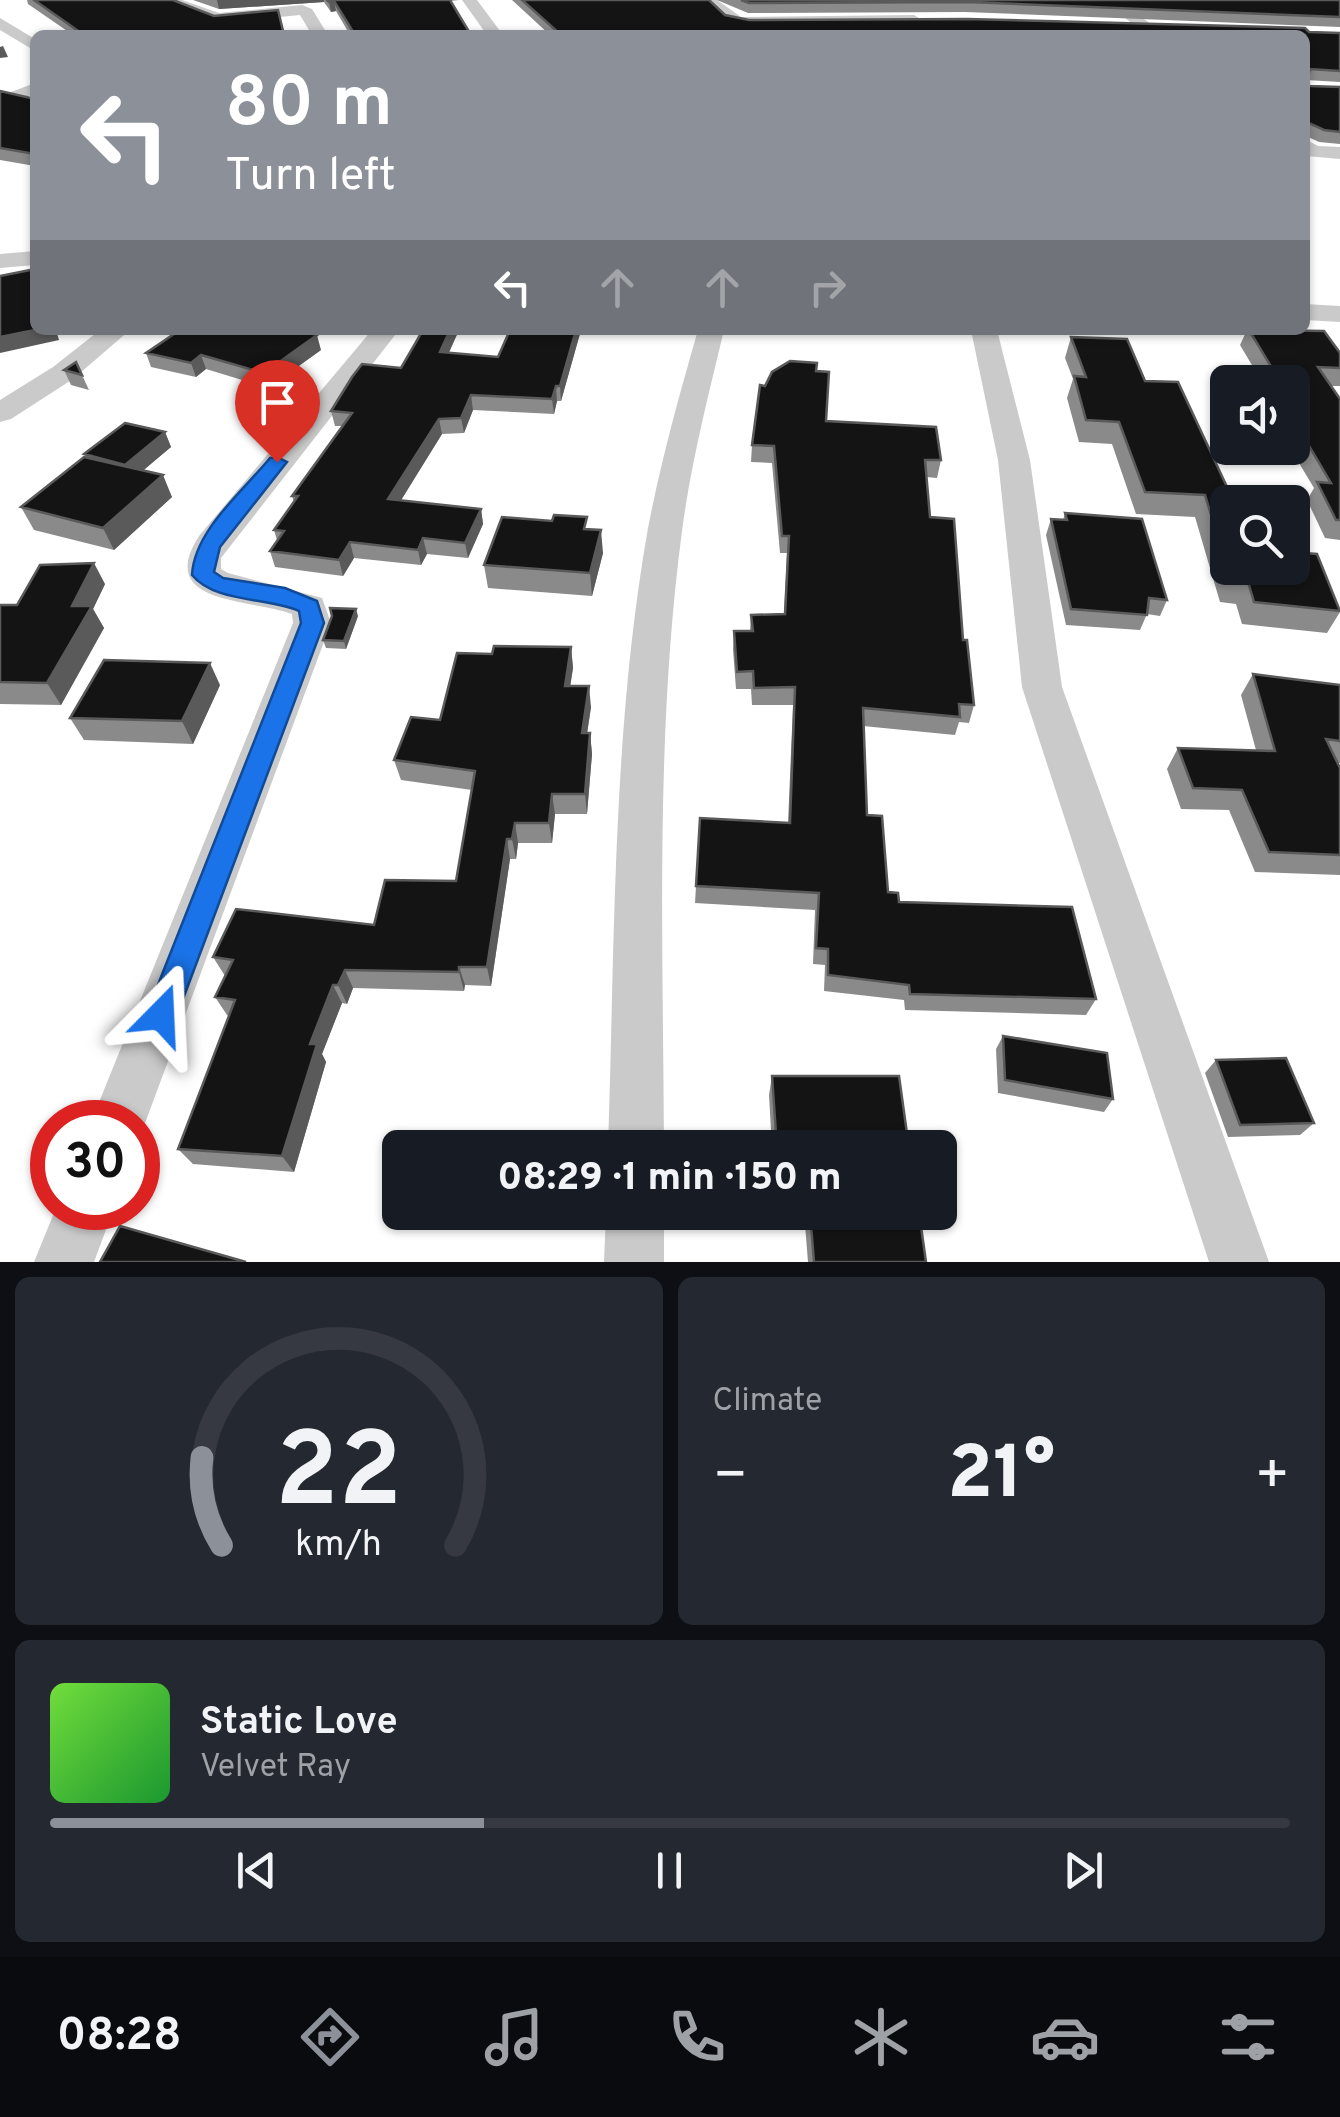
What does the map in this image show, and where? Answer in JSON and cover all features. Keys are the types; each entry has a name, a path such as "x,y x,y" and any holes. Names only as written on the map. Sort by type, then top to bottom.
{"street":[{"path":"168,0 218,18 302,10 317,30"},
{"path":"470,0 491,30"},
{"path":"710,0 714,7 738,22 931,20"},
{"path":"856,0 862,20"},
{"path":"1108,0 1151,30"},
{"path":"846,30 847,25 862,20"},
{"path":"0,23 30,43"},
{"path":"1114,28 1170,30"},
{"path":"1310,148 1340,154"},
{"path":"1310,149 1340,178"},
{"path":"0,261 30,258"},
{"path":"1310,312 1340,314"},
{"path":"0,413 63,373 111,335"},
{"path":"128,1100 312,623 309,607 285,596 218,584 203,575 204,558 211,544 382,335"},
{"path":"636,1130 646,661 680,456 696,377 709,335"},
{"path":"985,335 1014,460 1042,687 1240,1262"},
{"path":"64,1262 77,1230"},
{"path":"634,1262 635,1230"}],"building":[{"path":"34,0 173,0 214,16 278,10 283,30 77,30"},
{"path":"327,0 450,0 468,30 352,30 334,1"},
{"path":"522,0 709,0 725,15 749,20 967,19 1307,30 555,30"},
{"path":"741,0 1340,0 1340,17 967,2"},
{"path":"1310,32 1340,33 1340,71 1310,69"},
{"path":"1310,86 1340,87 1340,132 1310,123"},
{"path":"0,91 30,98 30,153 0,148"},
{"path":"30,270 30,331 0,337 0,276"},
{"path":"1310,331 1324,331 1340,353 1340,368 1318,367 1340,399 1340,520 1336,520 1317,482 1331,483 1310,447 1310,365 1270,365 1252,335 1310,335"},
{"path":"173,335 317,335 264,373 201,355 191,363 146,353"},
{"path":"420,335 448,335 440,352 498,357 508,335 575,335 560,386 556,386 552,399 471,395 461,418 439,419 388,499 481,509 465,543 423,538 418,550 350,542 339,560 270,551 284,531 274,530 298,496 292,496 352,413 331,411 352,377 362,364 401,368"},
{"path":"1071,337 1127,339 1145,381 1178,382 1210,451 1210,465 1217,465 1226,485 1210,485 1210,511 1205,495 1145,492 1119,422 1086,420 1074,376 1086,377"},
{"path":"790,361 817,363 816,371 829,372 826,421 936,427 941,460 925,460 930,517 954,519 963,640 967,640 974,705 959,704 960,717 863,708 867,815 882,816 888,892 898,893 899,902 1072,907 1096,999 910,994 909,985 828,975 828,949 816,948 819,893 696,886 700,818 790,823 795,687 754,688 753,671 737,672 734,631 753,631 751,615 785,614 789,536 782,536 774,446 752,445 760,385 765,386 772,372"},
{"path":"76,362 82,375 64,370"},
{"path":"125,423 165,432 125,465 84,454"},
{"path":"84,457 163,475 103,528 21,507"},
{"path":"1065,513 1142,519 1167,600 1149,598 1147,615 1071,609 1051,519 1067,520"},
{"path":"554,515 587,517 584,529 601,530 590,573 484,565 502,517 552,521"},
{"path":"1310,553 1317,554 1340,611 1254,602 1249,585 1310,585"},
{"path":"94,563 72,606 92,606 47,683 0,682 0,605 17,605 40,565"},
{"path":"330,608 356,609 344,641 323,640 332,616"},
{"path":"494,646 571,647 565,686 589,686 582,733 590,733 585,794 552,794 549,823 515,823 512,839 507,839 487,967 459,967 459,972 345,970 338,985 333,985 310,1044 317,1044 282,1156 178,1149 235,1000 215,997 233,960 213,957 236,909 374,925 385,880 456,881 475,771 394,760 411,717 440,720 457,653 492,654"},
{"path":"104,660 210,663 182,721 70,718"},
{"path":"1253,674 1340,685 1340,741 1326,739 1340,768 1340,855 1269,852 1242,790 1193,788 1178,748 1275,751"},
{"path":"1003,1036 1107,1053 1113,1099 1005,1080"},
{"path":"1286,1058 1314,1123 1240,1125 1216,1060"},
{"path":"772,1076 899,1076 906,1130 776,1130"},
{"path":"118,1230 134,1230 246,1262 100,1262"},
{"path":"811,1230 922,1230 926,1262 814,1262"}],"route":[{"path":"161,1015 312,623 309,607 285,596 218,584 203,575 204,558 211,544 277,462"}]}
